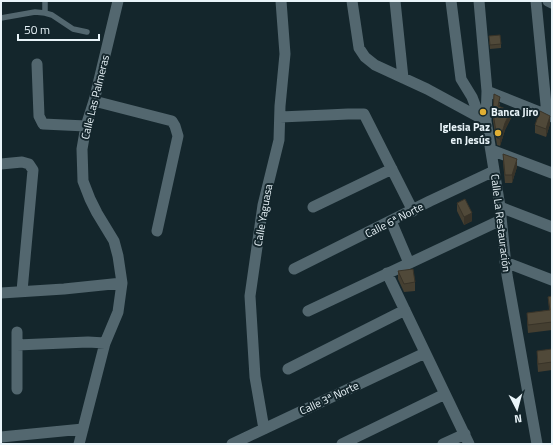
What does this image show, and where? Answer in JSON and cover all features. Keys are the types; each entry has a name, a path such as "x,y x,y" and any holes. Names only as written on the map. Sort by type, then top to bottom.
{"street":[{"name":"Calle Las Palmeras","path":"79,444 106,343 118,312 122,283 114,241 97,213 83,181 82,149 86,126 94,101 118,1"},
{"name":"Calle Yaguasa","path":"264,429 255,377 250,296 263,205 279,140 280,106 285,54 281,1"},
{"path":"352,1 359,48 365,57 375,65 427,89 483,120"},
{"path":"395,1 403,78"},
{"path":"451,1 460,79 472,97 483,120"},
{"name":"Calle La Restauración","path":"479,1 487,91 483,120 491,150 500,207 505,262 538,444"},
{"path":"487,91 550,116 536,1"},
{"path":"548,1 552,3"},
{"path":"37,64 39,116 43,124 86,126"},
{"path":"94,101 172,121 175,126 178,136 157,231"},
{"path":"280,117 364,114 414,210"},
{"path":"491,150 552,173"},
{"path":"1,164 22,162 29,164 33,170 22,291"},
{"path":"314,207 392,169"},
{"name":"Calle 6ª Norte","path":"294,269 430,201 494,171"},
{"path":"500,207 552,227"},
{"path":"308,311 501,220"},
{"path":"391,221 409,263"},
{"path":"505,262 552,280"},
{"path":"388,273 467,439 443,444"},
{"path":"1,293 64,289 122,283"},
{"path":"288,369 405,310"},
{"path":"17,389 18,332"},
{"path":"17,345 88,342 106,343"},
{"name":"Calle 3ª Norte","path":"232,444 426,353"},
{"path":"342,444 445,394"},
{"path":"1,437 83,428"}],"lane":[{"path":"45,1 45,14"},
{"path":"1,18 35,12 52,15 73,29 87,32"}],"building":[{"path":"500,35 501,44 490,45 489,36"},
{"path":"494,94 500,97 498,106 511,111 500,139 497,138 493,113"},
{"path":"540,111 550,116 546,129 535,125"},
{"path":"503,154 517,159 512,175 505,175"},
{"path":"465,199 472,213 464,217 457,203"},
{"path":"413,269 415,282 404,284 398,271"},
{"path":"552,296 552,322 528,325 527,313 550,310 548,297"},
{"path":"552,349 552,362 538,364 537,351"}],"place":[{"name":"Banca Jiro","path":"483,112"},
{"name":"Iglesia Paz en Jesús","path":"498,133"}]}
